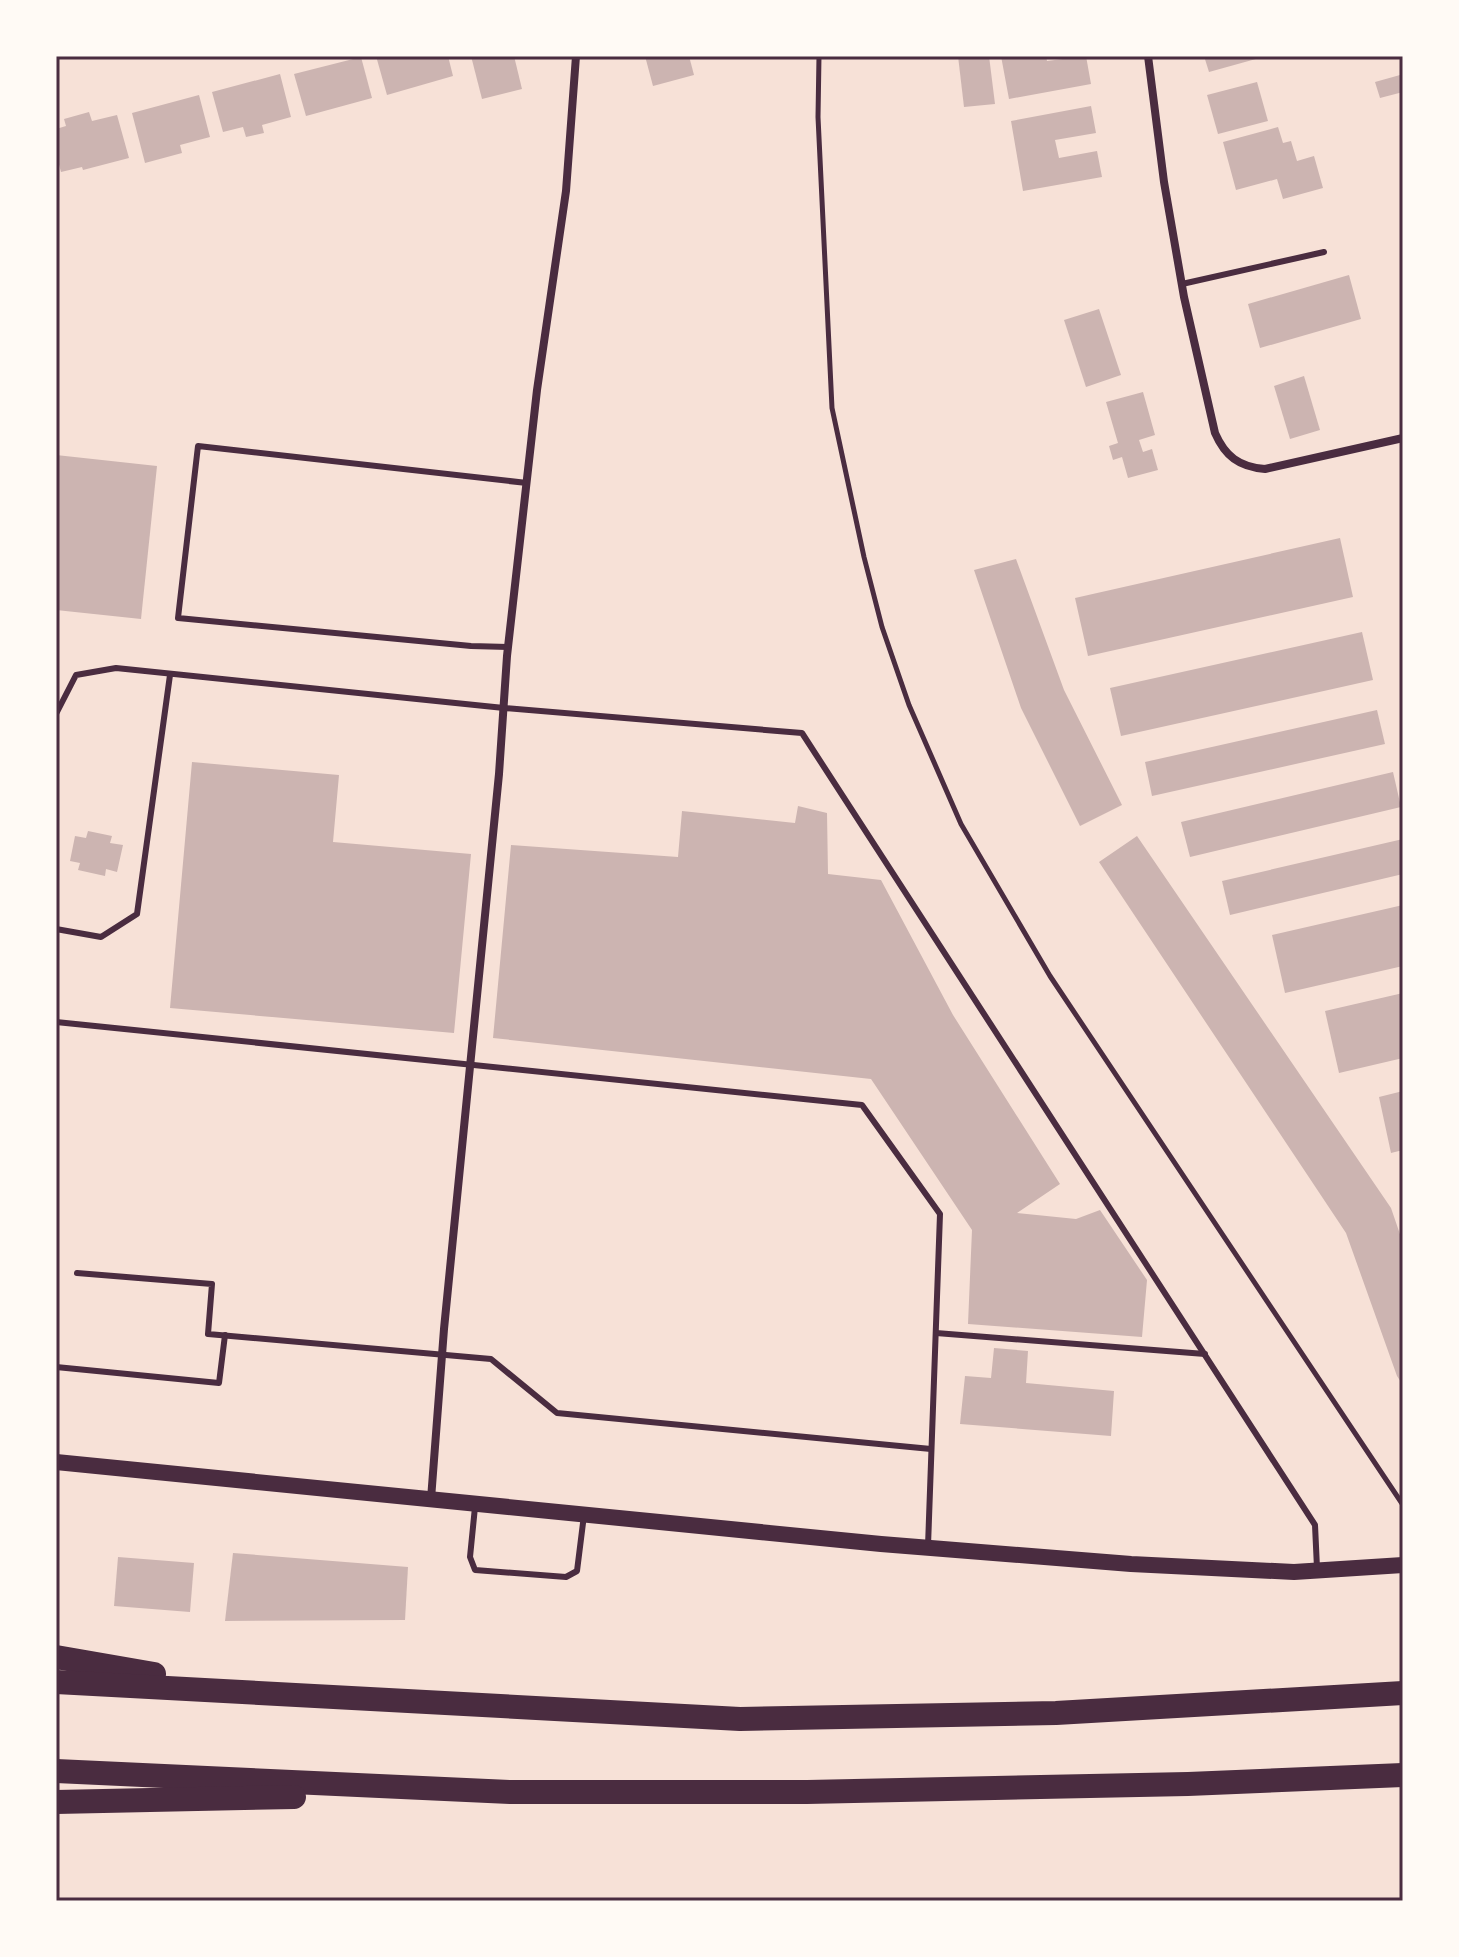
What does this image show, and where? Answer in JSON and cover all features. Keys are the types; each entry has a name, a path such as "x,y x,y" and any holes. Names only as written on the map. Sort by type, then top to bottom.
{"highway":[{"path":"56,1657 255,1692"},
{"path":"56,1682 740,1719 1056,1713 1395,1693"},
{"path":"56,1771 510,1792"},
{"path":"56,1802 510,1792 823,1792 1188,1784 1403,1775"}],"main road":[{"path":"56,1462 928,1548 1131,1564 1317,1571 1403,1565"}],"street":[{"path":"431,1499 508,647 537,390 566,191 576,56"},
{"path":"1148,56 1164,182 1182,284 1215,433 1221,447 1232,459 1249,468 1265,469 1403,438"}],"lane":[{"path":"1182,284 1324,252"},
{"path":"508,647 178,618 198,446 527,483"},
{"path":"56,714 76,675 116,668 504,708 802,733 1315,1525 1317,1571"},
{"path":"56,929 101,937 137,914 170,675"},
{"path":"56,1022 862,1105 940,1214 928,1548"},
{"path":"77,1273 212,1284 208,1334 491,1359 557,1413 931,1449"},
{"path":"936,1333 1205,1354"},
{"path":"56,1367 219,1383 225,1335"},
{"path":"475,1503 470,1557 475,1570 566,1577 577,1571 584,1515"}],"path":[{"path":"819,56 818,117 832,408 867,571 882,627 909,705 961,824 1050,976 1403,1505"}],"building":[{"path":"376,56 448,56 453,76 387,95"},
{"path":"471,56 514,56 522,89 482,99"},
{"path":"645,56 689,56 694,75 653,86"},
{"path":"958,56 989,56 995,104 964,107"},
{"path":"1001,56 1046,56 1047,61 1086,56 1091,84 1009,99"},
{"path":"1204,56 1263,56 1263,57 1209,72"},
{"path":"361,57 372,98 306,116 294,74"},
{"path":"280,74 291,117 262,125 264,133 246,137 243,127 223,132 212,92"},
{"path":"1400,75 1403,92 1380,98 1375,82"},
{"path":"1257,82 1268,121 1218,134 1207,95"},
{"path":"199,95 210,137 180,145 182,153 145,163 132,113"},
{"path":"1091,106 1096,133 1055,140 1059,158 1097,151 1102,177 1023,191 1011,121"},
{"path":"89,112 92,121 117,115 129,158 83,170 82,167 61,172 56,153 56,129 66,126 64,119"},
{"path":"1278,127 1283,143 1291,141 1297,161 1314,156 1323,188 1283,199 1277,179 1236,190 1223,142"},
{"path":"1349,275 1361,319 1260,348 1248,304"},
{"path":"1099,309 1121,375 1086,387 1064,320"},
{"path":"1304,376 1320,430 1290,439 1274,386"},
{"path":"1143,392 1155,435 1139,440 1143,452 1152,449 1158,470 1128,478 1122,457 1113,460 1109,446 1118,443 1106,402"},
{"path":"56,455 157,466 141,619 56,610"},
{"path":"1340,538 1353,597 1088,656 1075,598"},
{"path":"1016,559 1064,690 1122,805 1080,826 1021,708 974,570"},
{"path":"1362,632 1373,680 1121,736 1110,688"},
{"path":"1377,710 1385,744 1152,796 1145,762"},
{"path":"192,762 339,775 333,842 471,854 454,1033 170,1008"},
{"path":"1393,772 1401,807 1190,857 1181,822"},
{"path":"798,806 827,813 828,874 881,880 953,1015 1060,1184 1017,1213 1076,1219 1100,1210 1147,1280 1142,1337 968,1324 972,1230 871,1079 493,1038 511,845 678,857 682,811 795,823"},
{"path":"88,831 112,836 110,843 123,845 117,872 106,869 105,876 78,870 80,863 70,861 75,836 86,838"},
{"path":"1137,836 1391,1208 1403,1243 1403,1385 1397,1376 1346,1233 1099,862"},
{"path":"1403,839 1403,874 1230,915 1222,881"},
{"path":"1403,905 1403,966 1285,993 1272,935"},
{"path":"1403,993 1403,1058 1339,1073 1325,1011"},
{"path":"1403,1091 1403,1150 1391,1153 1379,1097"},
{"path":"994,1348 1028,1351 1026,1383 1114,1391 1111,1436 960,1424 965,1376 991,1378"},
{"path":"233,1553 408,1567 405,1620 225,1621"},
{"path":"118,1557 194,1563 190,1612 114,1606"}]}
